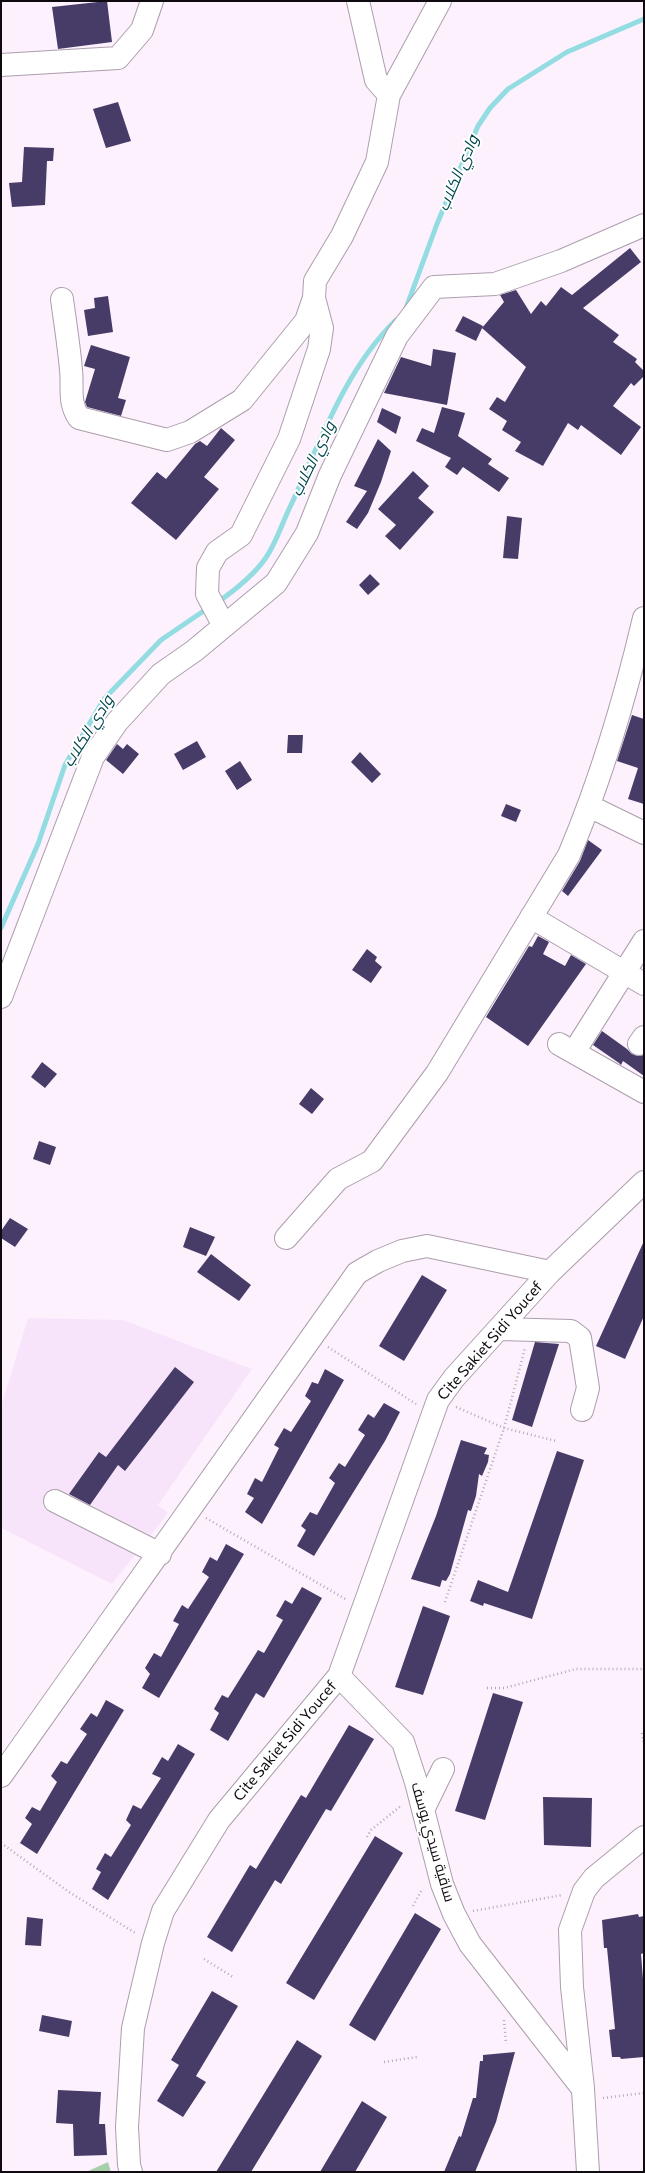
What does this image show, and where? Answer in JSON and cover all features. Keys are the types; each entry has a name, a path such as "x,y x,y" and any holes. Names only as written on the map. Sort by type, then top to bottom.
{"street":[{"path":"1,65 118,58 142,30 152,1"},
{"path":"358,1 376,80 389,95"},
{"path":"62,299 71,371 71,399 74,410 79,418 167,440 190,432 242,400 306,321 314,298 315,281 342,236 377,162 389,95 440,1"},
{"path":"1,997 93,757 117,722 161,674 194,651 276,583 307,533 330,475 369,398 397,336 434,287 495,284 561,261 644,225"},
{"path":"224,626 207,594 208,568 217,552 241,535 289,439 319,349 322,328 314,298"},
{"path":"286,1238 338,1180 372,1161 437,1073 569,855 637,678 644,618"},
{"path":"589,806 644,833"},
{"path":"531,917 644,984"},
{"path":"644,941 625,973 567,1048 644,1092"},
{"name":"Cite Sakiet Sidi Youcef","path":"131,2172 129,2165 127,2127 133,2028 153,1943 163,1911 219,1820 339,1676 435,1407 454,1378 500,1329 550,1272 644,1182"},
{"name":"Cite Sakiet Sidi Youcef","path":"1,1776 160,1554 311,1336 357,1273 378,1261 402,1251 427,1246 550,1272"},
{"path":"500,1329 571,1331 580,1338 588,1388 582,1410"},
{"path":"55,1501 160,1554"},
{"name":"ساقية سيدي يوسف","path":"339,1676 403,1742 421,1802 442,1884 454,1914 470,1944 584,2094"},
{"path":"421,1802 443,1769"},
{"path":"588,2172 584,2094 572,1987 570,1930 584,1891 594,1878 644,1837"}],"path":[{"path":"445,1602 504,1428 531,1329"},
{"path":"311,1336 435,1407 504,1428 556,1441"},
{"path":"190,1510 363,1609"},
{"path":"487,1688 504,1688 576,1669 644,1669"},
{"path":"642,1733 644,1744"},
{"path":"367,1836 387,1817 421,1802"},
{"path":"1,1844 69,1892 153,1943"},
{"path":"454,1914 584,1891"},
{"path":"204,1959 232,1977"},
{"path":"384,2062 417,2057"},
{"path":"584,2094 644,2093"}],"shaded area":[{"path":"28,1318 123,1320 252,1369 158,1505 168,1513 112,1584 1,1528 1,1407"}],"green space":[{"path":"108,2162 111,2172 86,2172"}],"building":[{"path":"107,1 112,42 58,49 52,7"},
{"path":"118,102 131,141 106,148 93,109"},
{"path":"24,147 54,148 53,161 47,161 45,205 12,207 9,183 22,182"},
{"path":"630,248 641,262 583,308 619,335 613,342 637,359 635,362 644,371 644,376 634,386 631,383 613,406 641,427 621,455 581,425 578,430 568,423 543,466 515,451 521,442 502,430 507,421 489,409 497,397 505,402 526,367 482,328 504,302 500,295 516,290 531,314 541,301 546,306 561,287 572,295"},
{"path":"108,296 113,332 88,336 84,310 95,308 94,298"},
{"path":"463,316 483,326 476,341 455,331"},
{"path":"91,345 130,357 118,398 126,400 121,416 87,407 85,402 95,369 84,366"},
{"path":"433,349 456,353 447,405 384,393 401,357 431,366"},
{"path":"442,407 465,413 458,436 492,459 488,464 509,478 499,492 463,467 457,475 445,467 451,458 416,441 422,428 434,433"},
{"path":"382,408 401,417 396,434 377,422"},
{"path":"221,428 235,440 204,477 219,489 176,540 131,503 157,472 166,479 195,444 200,441 207,446"},
{"path":"378,439 391,451 381,482 368,513 357,529 346,522 367,491 354,486"},
{"path":"413,471 429,486 418,498 434,512 400,550 385,536 396,525 378,509"},
{"path":"507,516 522,518 518,559 503,558"},
{"path":"370,574 380,584 368,595 359,585"},
{"path":"632,715 644,719 644,804 628,799 638,768 617,761"},
{"path":"288,735 303,735 302,753 287,753"},
{"path":"197,741 206,757 183,770 174,754"},
{"path":"117,744 123,749 127,744 139,754 123,774 106,760"},
{"path":"360,752 381,774 372,783 351,762"},
{"path":"240,761 252,780 237,790 225,771"},
{"path":"506,804 521,810 516,822 501,816"},
{"path":"588,840 602,850 568,896 562,891 580,861"},
{"path":"538,936 549,942 543,954 565,966 571,955 586,964 528,1046 486,1017 529,946 532,947"},
{"path":"367,949 377,957 375,961 382,967 371,983 352,970"},
{"path":"602,1031 632,1054 638,1056 644,1055 644,1076 623,1061 621,1065 593,1045"},
{"path":"42,1062 57,1074 45,1088 31,1077"},
{"path":"311,1088 324,1099 312,1114 299,1104"},
{"path":"39,1141 56,1147 50,1165 33,1159"},
{"path":"10,1218 28,1229 15,1247 1,1238 1,1231"},
{"path":"190,1227 215,1237 206,1256 183,1247"},
{"path":"644,1241 644,1316 625,1359 596,1346"},
{"path":"211,1254 251,1285 239,1301 197,1272"},
{"path":"422,1275 447,1290 404,1361 379,1346"},
{"path":"535,1342 559,1344 532,1427 512,1420"},
{"path":"175,1367 194,1382 125,1471 118,1465 90,1505 69,1494 99,1452 106,1457"},
{"path":"325,1369 344,1380 262,1524 245,1512 254,1498 247,1494 255,1478 262,1482 279,1448 274,1445 284,1428 291,1432 311,1401 305,1396 312,1382 318,1384"},
{"path":"384,1403 400,1412 385,1441 314,1556 297,1546 306,1530 301,1526 310,1512 317,1515 335,1483 329,1478 339,1463 345,1467 365,1435 358,1430 368,1414 374,1418"},
{"path":"461,1440 487,1448 484,1454 489,1455 488,1462 482,1476 479,1474 476,1496 471,1511 468,1510 450,1574 446,1581 442,1580 440,1587 411,1579 436,1516"},
{"path":"557,1451 584,1460 532,1619 484,1603 483,1606 470,1601 478,1580 508,1592"},
{"path":"226,1544 244,1554 159,1698 142,1688 150,1674 145,1668 154,1653 161,1657 179,1624 173,1621 182,1605 188,1609 209,1577 202,1572 210,1557 217,1561"},
{"path":"302,1587 322,1598 264,1698 256,1693 228,1741 210,1730 219,1713 214,1709 222,1695 228,1698 258,1650 264,1653 283,1620 276,1616 285,1600 292,1604"},
{"path":"423,1606 450,1616 423,1695 395,1687"},
{"path":"493,1693 523,1702 485,1820 455,1811"},
{"path":"106,1700 124,1710 37,1854 20,1843 32,1824 25,1818 32,1807 40,1811 57,1782 51,1776 61,1761 67,1764 87,1734 80,1729 91,1713 97,1717"},
{"path":"349,1725 374,1739 331,1811 326,1809 281,1884 275,1880 232,1952 207,1937 250,1865 256,1869 301,1795 306,1798"},
{"path":"178,1744 195,1754 108,1900 92,1889 101,1872 96,1869 105,1853 111,1857 131,1825 126,1820 133,1805 141,1809 161,1778 152,1774 162,1757 168,1761"},
{"path":"543,1797 592,1798 591,1847 544,1845"},
{"path":"375,1836 403,1853 314,2000 286,1983"},
{"path":"415,1913 441,1929 375,2041 349,2025"},
{"path":"638,1914 639,1917 644,1916 644,1953 641,1954 644,1991 644,2057 621,2059 620,2057 612,2057 609,2030 615,2029 607,1948 604,1948 602,1920"},
{"path":"27,1917 43,1919 41,1946 25,1945"},
{"path":"212,1991 238,2006 196,2076 206,2082 183,2117 157,2101 179,2065 171,2060"},
{"path":"42,2015 72,2021 69,2037 39,2031"},
{"path":"297,2040 322,2056 251,2172 216,2172"},
{"path":"515,2052 496,2122 475,2172 444,2172 459,2136 461,2137 473,2098 476,2098 480,2061 483,2061 483,2055"},
{"path":"58,2090 101,2092 99,2124 105,2124 107,2155 74,2156 73,2124 56,2123"},
{"path":"362,2101 387,2117 355,2172 320,2172"}],"waterway":[{"name":"وادي الكلاب","path":"406,308 437,224 478,126 490,108 508,89 567,52 644,19"},
{"name":"وادي الكلاب","path":"218,602 249,577 269,553 323,433 348,384 378,339 396,320"},
{"name":"وادي الكلاب","path":"1,928 38,844 65,765 104,699 161,640 208,608"}]}
